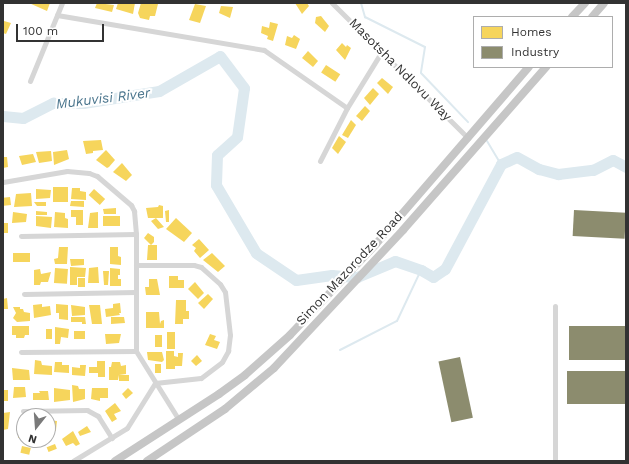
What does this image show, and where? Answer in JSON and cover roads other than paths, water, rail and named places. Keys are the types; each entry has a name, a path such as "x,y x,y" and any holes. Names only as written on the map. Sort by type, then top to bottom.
{"highway":[{"path":"573,16 585,3"},
{"path":"593,16 604,3"},
{"name":"Simon Mazorodze Road","path":"115,461 245,375 290,335 376,244 528,68"},
{"name":"Simon Mazorodze Road","path":"147,461 225,409 253,386 300,342 346,293 545,68"}],"street":[{"path":"30,82 62,3"},
{"name":"Masotsha Ndlovu Way","path":"332,3 468,138"},
{"path":"57,15 257,48 271,54 347,108"},
{"path":"320,161 347,108 382,51"},
{"path":"3,182 67,171 89,172 97,176 131,205 134,211 136,234 136,351 179,420"},
{"path":"21,236 136,234"},
{"path":"136,265 194,265 206,272 220,284 225,292 230,335 228,351 222,362 201,378 155,383"},
{"path":"24,294 136,292"},
{"path":"554,306 555,461"},
{"path":"21,352 136,351"},
{"path":"74,461 127,428 155,383"},
{"path":"56,410 86,410 98,416 112,438"}],"waterway":[{"path":"361,3 365,17 425,47 421,73 468,122"},
{"name":"Mukuvisi River","path":"3,116 23,118 53,103 83,103 159,91 220,56 244,88 237,137 217,155 216,185 256,253 296,280 332,275 357,277 395,261 421,270 433,277 445,269 501,164 517,157 539,169 558,174 593,170 613,160 626,167"},
{"path":"487,141 501,164"},
{"path":"340,350 397,321 421,270"}]}
